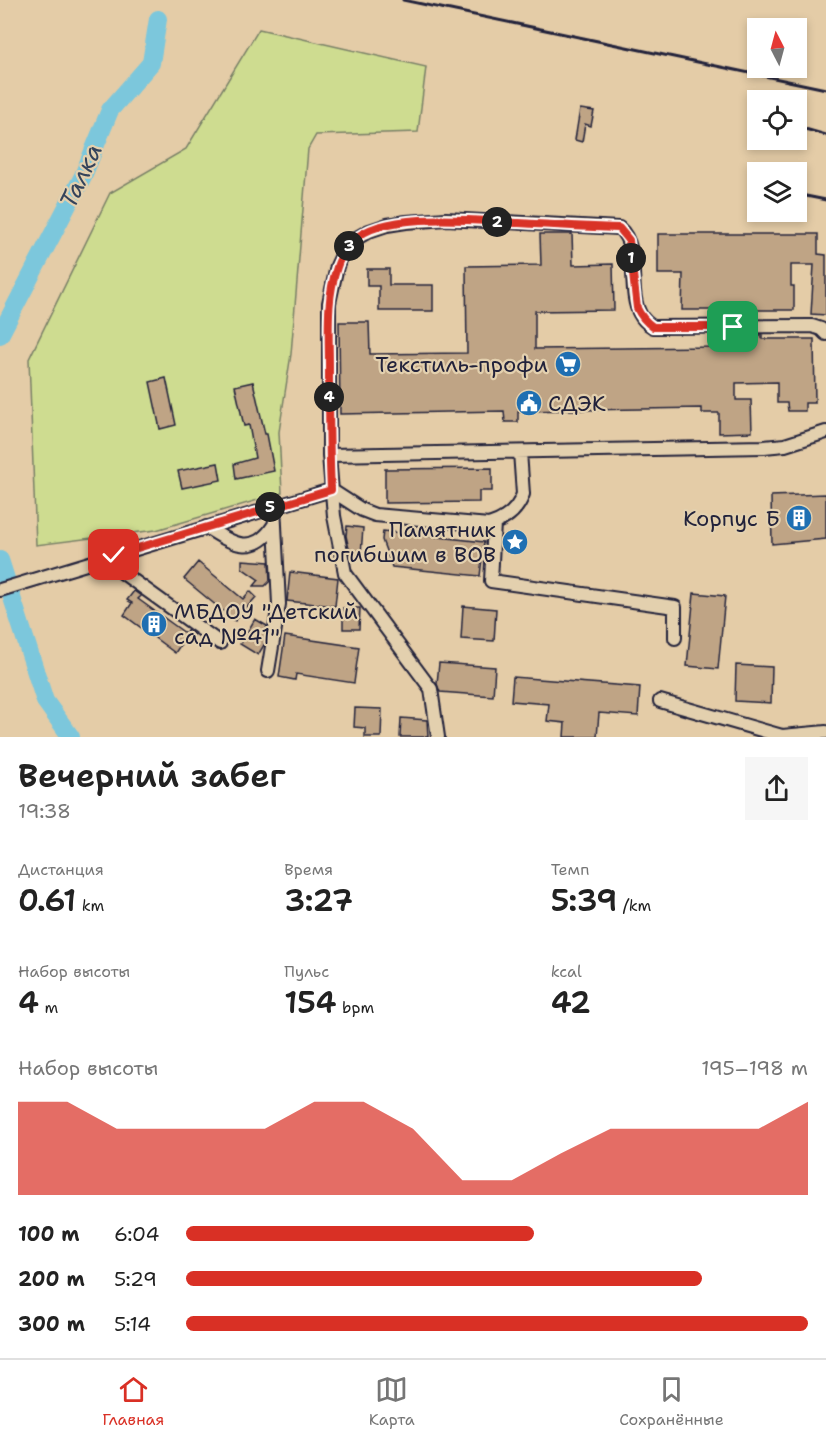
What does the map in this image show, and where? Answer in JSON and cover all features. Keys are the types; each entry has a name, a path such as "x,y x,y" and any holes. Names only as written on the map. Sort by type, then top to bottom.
{"street":[{"path":"438,737 431,689 345,573 334,516 329,455 329,303 337,266 355,239 387,225 446,219 619,228 629,240 637,308 640,315 653,327 812,326 821,329 826,334"},
{"path":"329,455 764,447 785,445 826,432"},
{"path":"0,590 331,490 362,510 375,515 467,523 494,523 511,513 524,494 520,452"},
{"path":"268,671 279,604 274,506"},
{"path":"494,523 491,581 675,607 675,638"},
{"path":"206,527 227,541 240,545 257,543 274,525"},
{"path":"114,555 120,571 220,643"},
{"path":"660,701 782,737 826,732"}],"green space":[{"path":"259,29 426,67 418,132 316,135 308,149 291,354 279,432 282,493 156,530 36,545 29,359 110,193 186,149"}],"building":[{"path":"580,109 594,111 591,126 585,124 582,142 575,140"},
{"path":"540,234 572,234 573,265 613,264 614,310 535,311 535,349 712,347 712,335 762,335 762,339 814,339 815,403 805,403 805,411 788,411 787,403 777,403 777,382 736,383 736,400 751,400 752,432 719,433 719,413 702,413 702,408 518,411 518,422 505,422 504,411 340,414 339,322 369,322 370,354 467,353 466,266 541,265"},
{"path":"658,234 818,234 818,254 826,255 826,315 811,314 814,265 791,265 794,310 682,310 683,274 658,274"},
{"path":"367,269 389,269 389,285 433,285 433,311 379,311 379,286 367,286"},
{"path":"166,378 176,425 160,429 150,382"},
{"path":"253,382 274,471 236,479 234,464 255,458 249,425 244,426 235,386"},
{"path":"218,463 221,480 182,488 178,471"},
{"path":"492,468 492,491 479,491 479,502 385,503 385,469"},
{"name":"Корпус Б","path":"826,494 826,539 772,544 771,496"},
{"path":"347,526 363,528 361,554 350,553 346,536"},
{"path":"383,531 484,542 480,576 392,567 382,540"},
{"path":"242,560 269,562 270,581 265,586 254,586 259,580 242,568"},
{"path":"198,562 243,599 250,591 256,597 235,621 184,579"},
{"path":"290,572 338,578 335,606 287,601"},
{"name":"МБДОУ \"Детский сад №41\"","path":"134,591 141,596 138,599 185,633 187,630 194,635 188,644 183,641 175,653 124,615 132,603 127,600"},
{"path":"694,593 725,596 718,669 687,666"},
{"path":"463,606 496,609 494,641 461,639"},
{"path":"343,608 360,608 359,629 343,629"},
{"path":"255,619 267,626 264,645 258,655 240,644"},
{"path":"285,636 359,647 354,683 296,674 295,680 279,677"},
{"path":"439,663 495,667 493,696 440,692 437,684"},
{"path":"736,665 772,667 771,703 735,701"},
{"path":"513,677 640,687 638,716 599,713 597,737 564,737 565,723 547,721 549,704 511,701"},
{"path":"355,708 382,709 381,737 365,737 365,728 354,727"},
{"path":"401,718 427,720 428,737 400,737"}],"waterway":[{"name":"Талка","path":"0,335 83,176 110,110 151,63 158,19"},
{"name":"Талка","path":"0,560 45,701 71,737"}],"railway":[{"path":"403,0 826,89"},
{"path":"807,130 826,135"},
{"path":"807,196 826,200"}],"place":[{"name":"Текстиль-профи","path":"568,364"},
{"name":"СДЭК","path":"529,403"},
{"name":"Корпус Б","path":"799,518"},
{"name":"Памятник погибшим в ВОВ","path":"515,542"},
{"name":"МБДОУ \"Детский сад №41\"","path":"154,624"}],"route":[{"path":"114,555 331,490 329,303 337,266 345,251 355,239 369,231 406,222 446,219 619,228 629,240 637,308 648,324 653,327 733,327"}]}
